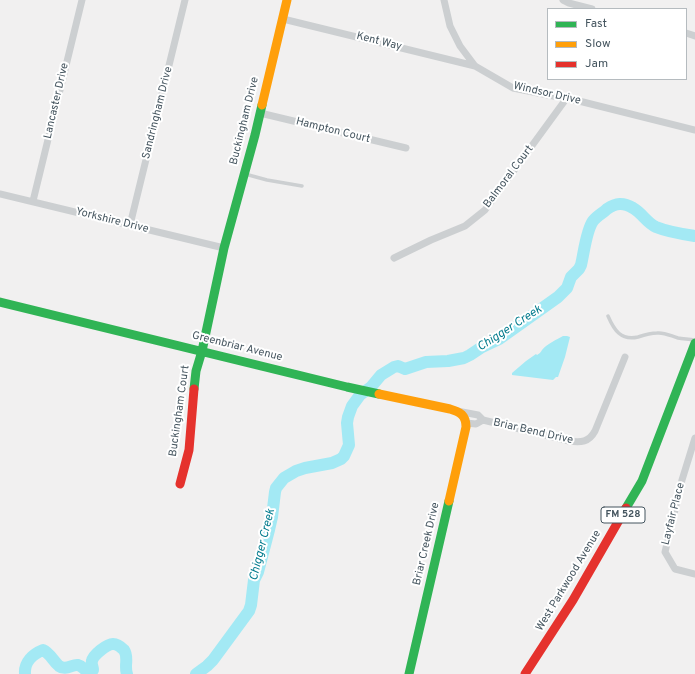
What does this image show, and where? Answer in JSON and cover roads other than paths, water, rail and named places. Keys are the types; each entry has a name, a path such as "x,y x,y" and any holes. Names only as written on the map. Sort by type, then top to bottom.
{"street":[{"name":"Lancaster Drive","path":"33,201 82,0"},
{"name":"Sandringham Drive","path":"130,225 185,0"},
{"name":"Buckingham Drive","path":"224,248 260,113 287,0"},
{"name":"Windsor Drive","path":"444,0 450,26 460,46 475,66 513,88 695,130"},
{"path":"563,0 588,8"},
{"name":"Kent Way","path":"282,19 475,66"},
{"name":"Balmoral Court","path":"394,258 431,240 465,226 486,210 566,99"},
{"name":"Hampton Court","path":"260,113 406,148"},
{"name":"Yorkshire Drive","path":"0,194 224,248"},
{"name":"Buckingham Court","path":"180,484 189,450 196,371 202,351 224,248"},
{"name":"Greenbriar Avenue","path":"0,302 347,387 454,410 461,413 466,421"},
{"name":"West Parkwood Avenue","path":"529,672 573,600 642,481 693,354 695,343"},
{"name":"Briar Bend Drive","path":"454,410 478,414 483,420 569,441 586,441 595,431 625,357"},
{"name":"Briar Bend Drive","path":"466,421 476,424 483,420"},
{"name":"Briar Creek Drive","path":"409,674 466,427 466,421"},
{"name":"Layfair Place","path":"695,438 682,480 665,552 675,569 695,574"}],"lane":[{"path":"244,173 267,180 302,186"},
{"path":"608,316 620,335 625,337 631,338 658,333 695,340"}],"water":[{"path":"563,336 570,337 558,377 553,380 512,375 512,373 526,361 536,354 538,355 546,346"}],"waterway":[{"name":"Chigger Creek","path":"196,674 213,660 249,611 254,580 258,572 272,517 276,488 284,478 296,471 332,463 344,456 349,445 347,423 352,406 360,395 371,387 381,375 398,366 405,369 426,362 448,361 464,358 499,339 558,297 567,288 571,277 581,265 587,236 593,221 613,205 623,204 629,206 636,210 650,223 661,229 695,236"},
{"name":"Chigger Creek","path":"25,674 26,666 30,659 43,650 48,653 59,666 67,668 73,665 78,665 87,671 93,670 93,659 110,644 116,645 124,650 127,674"}]}
